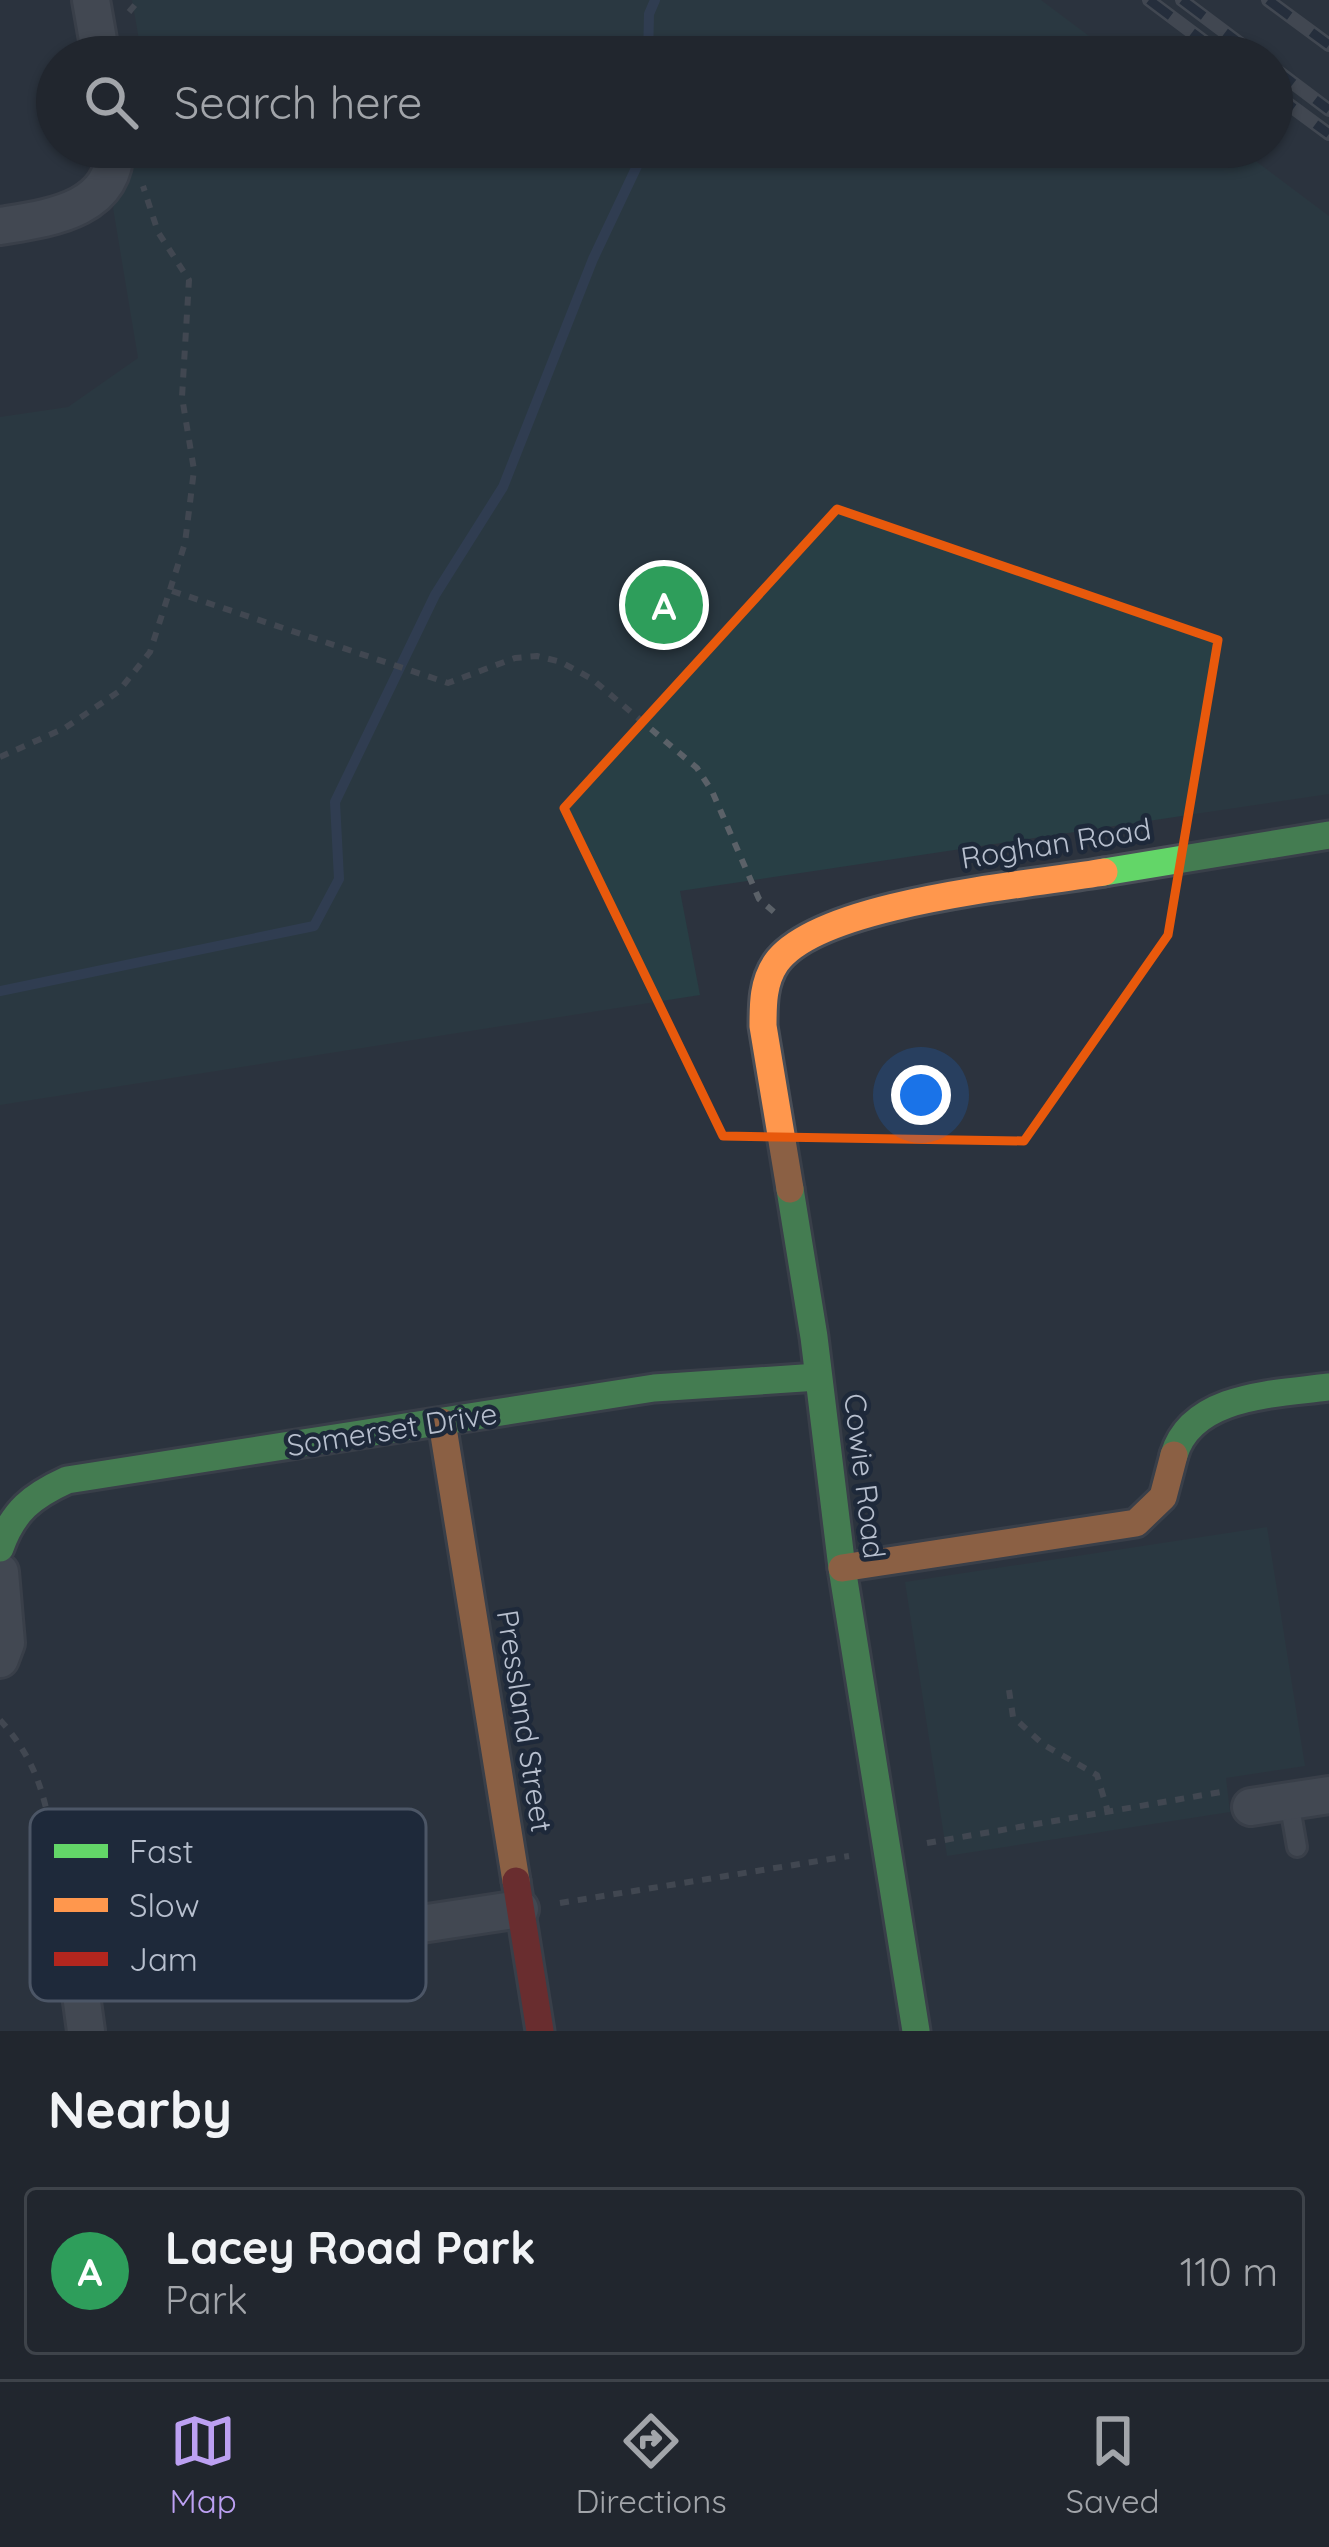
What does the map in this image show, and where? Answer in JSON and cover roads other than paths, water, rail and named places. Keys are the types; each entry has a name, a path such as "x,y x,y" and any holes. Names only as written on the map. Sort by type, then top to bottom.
{"street":[{"path":"91,0 97,36"},
{"path":"0,226 64,214 90,201 114,168"},
{"name":"Roghan Road","path":"799,940 833,922 902,904 1329,835"},
{"name":"Cowie Road","path":"799,940 768,976 761,1010 818,1377 842,1568 916,2031"},
{"name":"Somerset Drive","path":"0,1548 8,1523 30,1496 67,1480 698,1382 818,1377"},
{"path":"842,1568 1136,1523 1168,1491 1179,1437 1198,1418 1245,1401 1329,1388"},
{"name":"Pressland Street","path":"442,1422 540,2031"},
{"path":"0,1571 6,1643 0,1659"},
{"path":"1251,1808 1329,1795"},
{"path":"426,1923 520,1909"},
{"path":"82,2001 86,2031"}],"lane":[{"path":"1289,1801 1297,1847"}],"waterway":[{"path":"648,36 655,0"},
{"path":"0,991 314,926 339,879 335,802 435,595 503,487 593,259 636,168"}],"railway":[{"path":"1149,0 1197,36"},
{"path":"1182,0 1230,36"},
{"path":"1268,0 1329,45"},
{"path":"1293,83 1329,110"},
{"path":"1293,107 1329,134"}],"place":[{"name":"Lacey Road Park","path":"664,605"}]}
